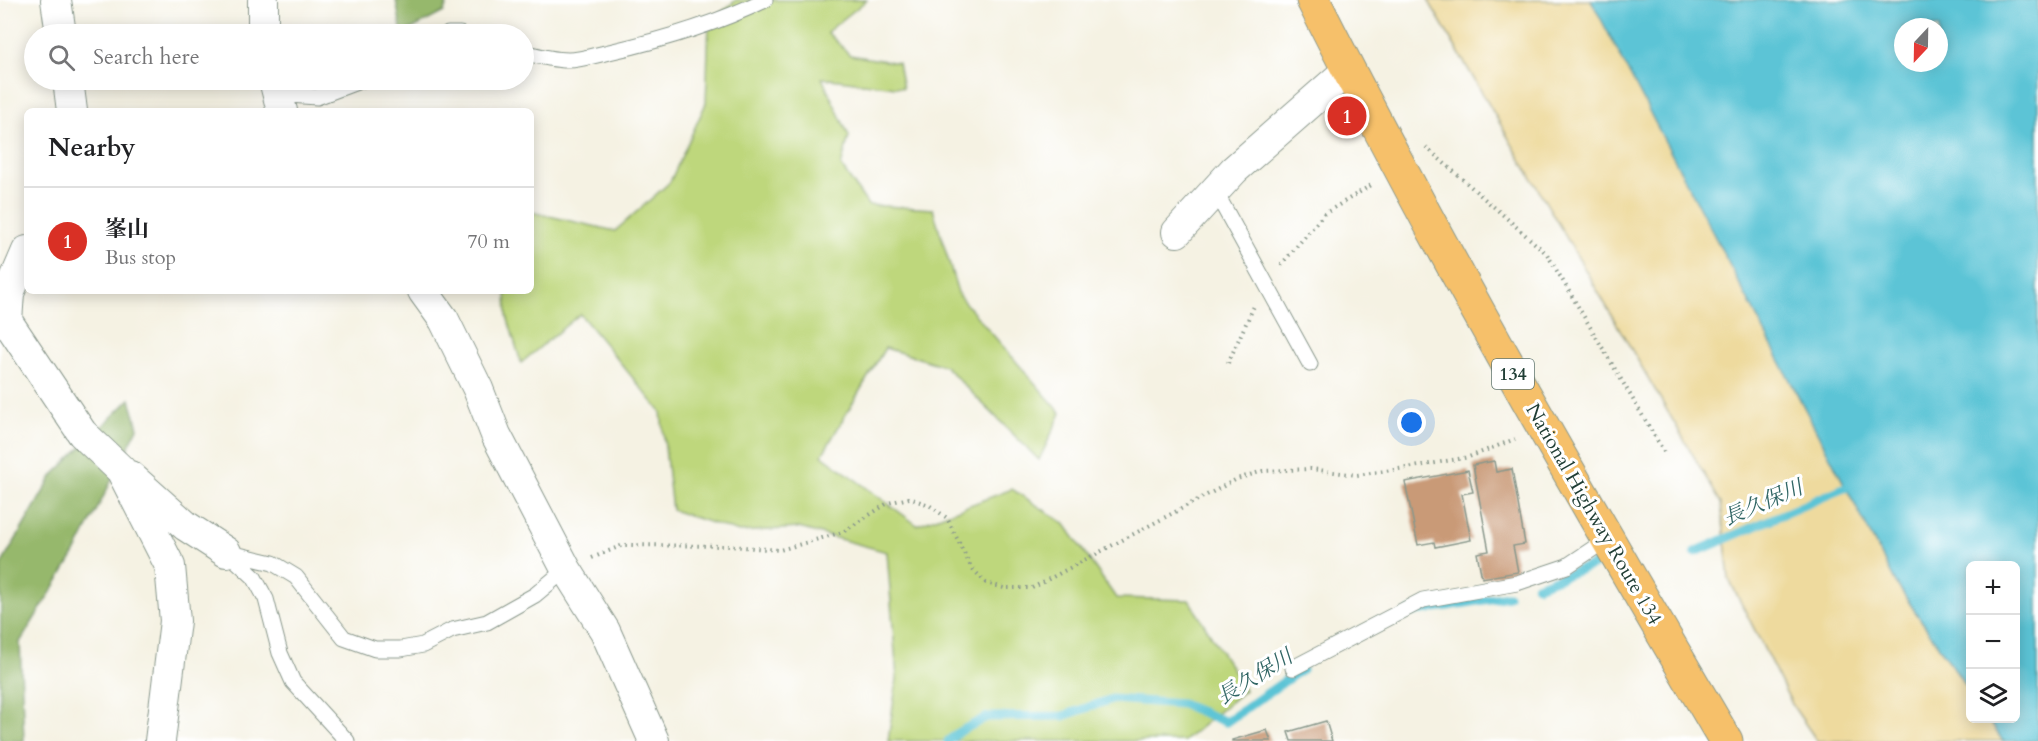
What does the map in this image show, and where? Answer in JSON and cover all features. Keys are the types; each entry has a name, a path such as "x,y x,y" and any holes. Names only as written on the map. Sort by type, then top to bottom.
{"highway":[{"name":"National Highway Route 134","path":"1313,0 1398,169 1606,540 1726,741"}],"street":[{"path":"56,0 60,24"},
{"path":"263,0 263,24"},
{"path":"1177,232 1234,170 1348,70"},
{"path":"69,90 72,108"},
{"path":"277,90 281,108"},
{"path":"24,258 9,293 7,321 82,433 186,526 226,552"},
{"path":"425,294 444,320 478,389 496,435 566,569 605,631 654,741"},
{"path":"121,470 170,566 175,621 160,741"}],"lane":[{"path":"534,55 571,60 608,52 709,23 765,0"},
{"path":"287,90 289,95 316,97 335,90"},
{"path":"1215,191 1310,364"},
{"path":"1293,668 1423,600 1517,583 1567,566 1606,540"},
{"path":"226,552 273,563 296,578 344,638 375,649 401,649 423,645 452,630 487,622 535,595 566,569"},
{"path":"226,552 254,577 266,599 280,653 293,682 347,741"}],"path":[{"path":"1422,143 1547,254 1664,452"},
{"path":"1228,363 1265,283 1324,214 1398,169"},
{"path":"623,545 730,546 780,550 843,532 888,503 909,498 929,505 947,518 971,567 986,584 1004,588 1032,588 1238,479 1263,471 1311,469 1357,475 1413,467 1468,457 1544,429"}],"green space":[{"path":"396,0 448,0 444,12 421,24 400,24"},
{"path":"736,0 867,0 827,32 850,55 898,63 903,88 822,78 849,136 841,166 868,205 933,209 959,296 1061,413 1039,460 945,366 885,348 822,455 917,525 1012,489 1064,523 1116,598 1189,600 1245,690 1184,741 888,741 897,678 887,552 799,528 739,532 672,510 661,412 580,314 521,363 507,316 506,294 534,294 534,213 615,231 670,182 706,103 709,23"},
{"path":"130,399 138,428 75,553 20,642 24,741 0,741 1,565 53,475"}],"sand":[{"path":"1428,0 1593,0 1896,583 1966,686 1966,723 1991,723 2003,741 1817,741 1793,706 1729,579 1721,503"}],"water":[{"path":"1591,0 2038,0 2038,741 2003,741 1991,723 2020,723 2020,561 1966,561 1966,686 1896,583"}],"building":[{"path":"1494,461 1496,472 1512,469 1525,544 1513,546 1518,572 1482,578 1477,553 1489,551 1473,465"},
{"path":"1468,470 1473,492 1462,494 1471,540 1435,547 1434,542 1418,545 1405,482"},
{"path":"1326,721 1332,741 1291,741 1288,732"},
{"path":"1267,730 1271,741 1232,741 1232,740"}],"waterway":[{"name":"長久保川","path":"1695,552 1846,487"},
{"name":"長久保川","path":"1537,586 1598,563"},
{"name":"長久保川","path":"1410,612 1508,596"},
{"name":"長久保川","path":"948,741 959,732 987,717 1063,716 1112,699 1182,704 1226,722 1302,669"}],"place":[{"name":"峯山","path":"1347,116"}]}
